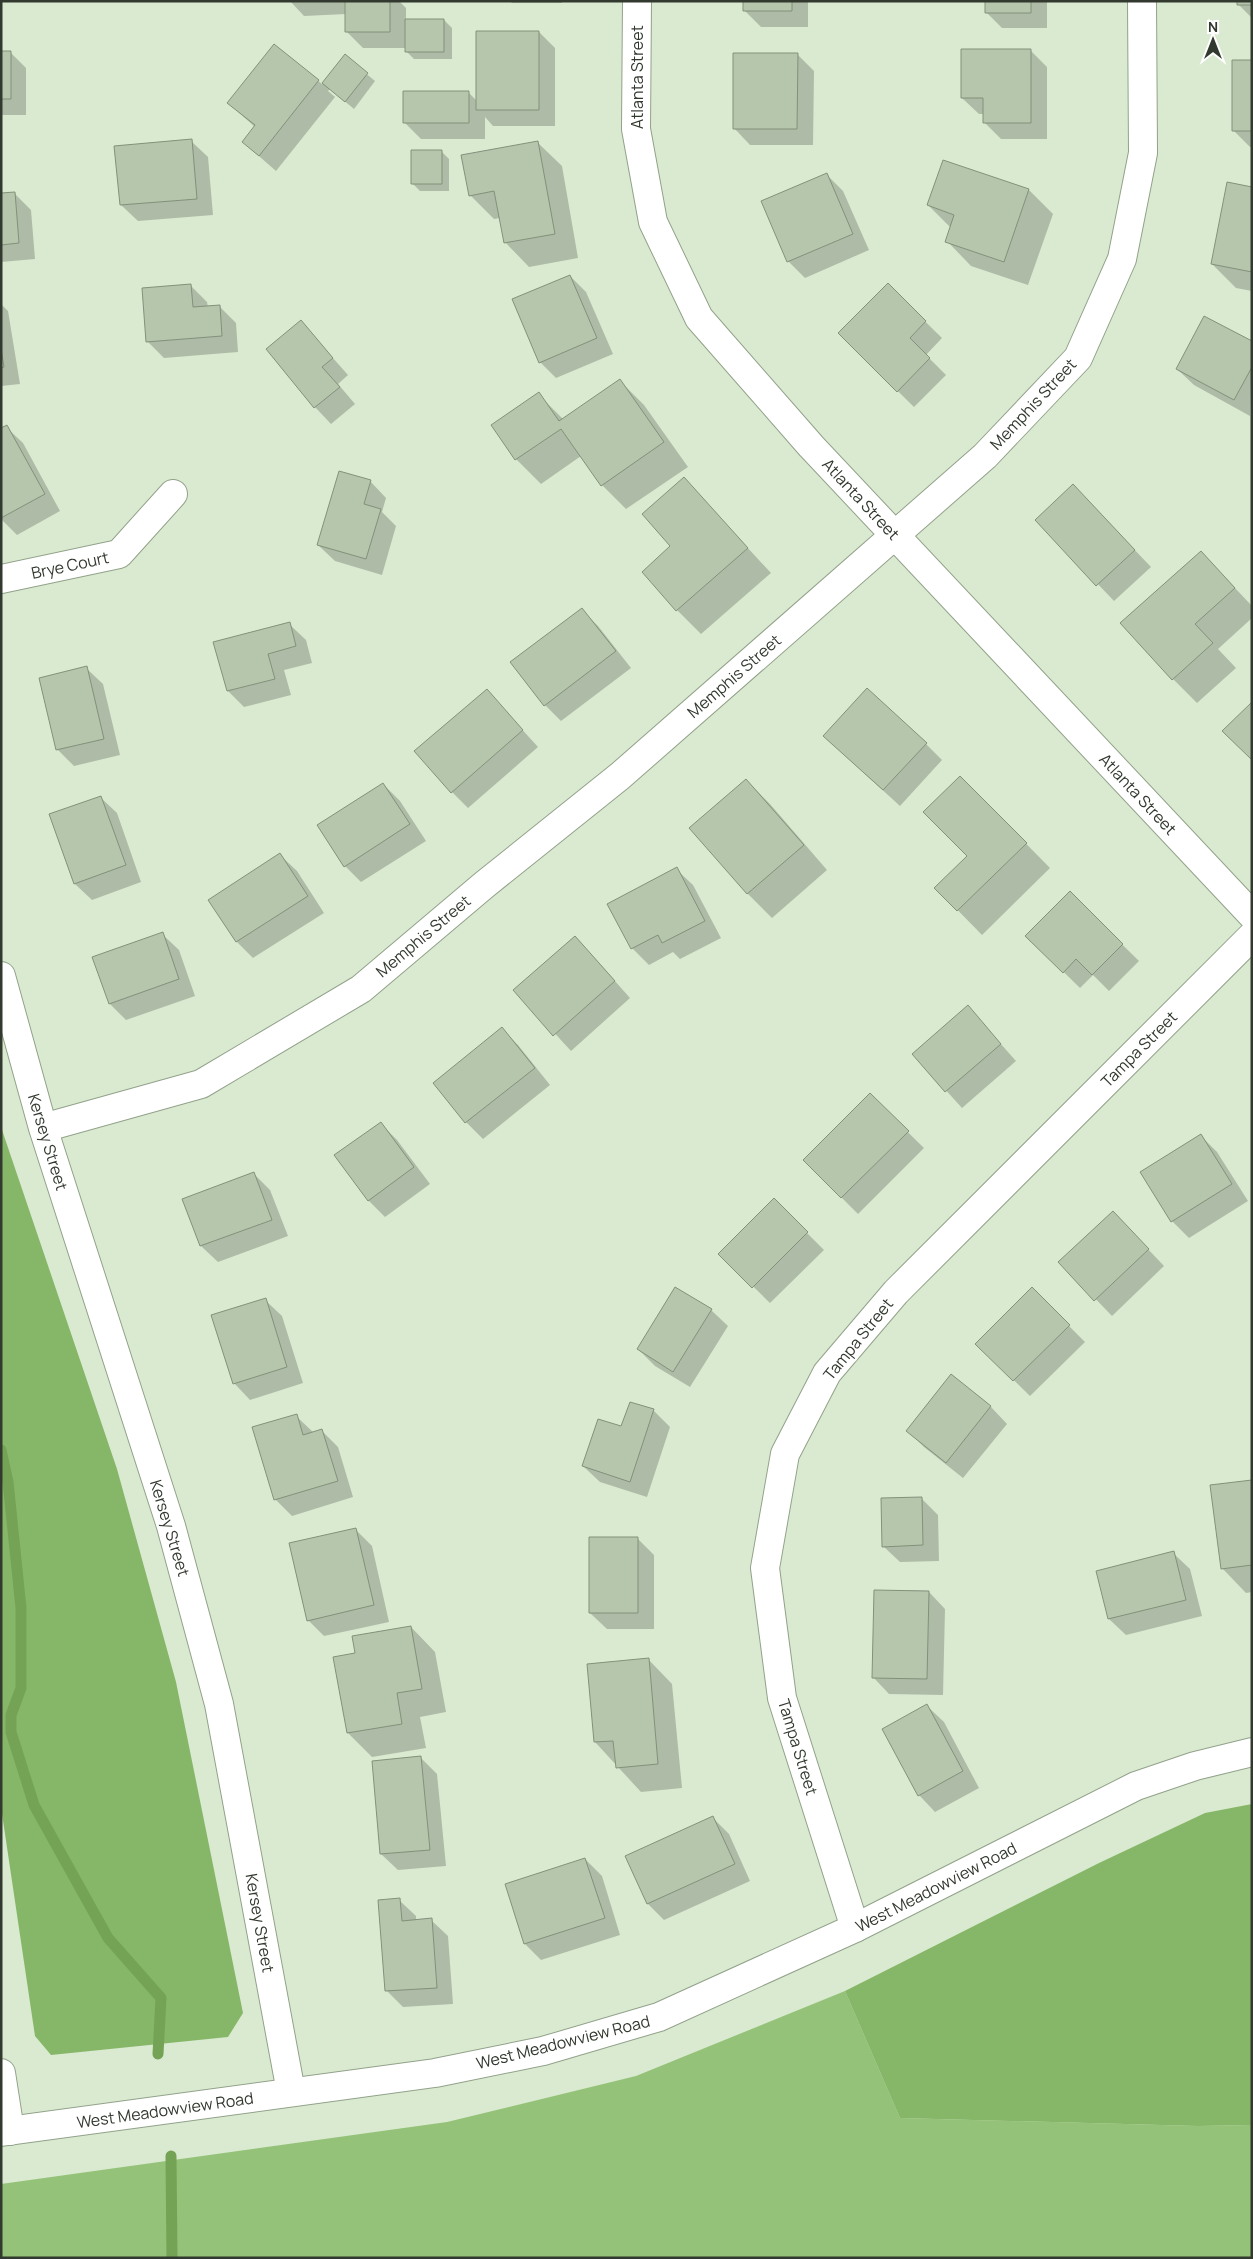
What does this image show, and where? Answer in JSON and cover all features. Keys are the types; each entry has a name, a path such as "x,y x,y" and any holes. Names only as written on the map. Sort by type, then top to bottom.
{"street":[{"name":"Atlanta Street","path":"637,1 637,138 653,222 699,318 811,446 1252,915"},
{"name":"Memphis Street","path":"42,1128 201,1084 361,988 484,885 620,776 984,456 1078,358 1122,259 1143,153 1142,1"},
{"name":"Brye Court","path":"1,579 119,554 173,494"},
{"name":"Tampa Street","path":"855,1928 782,1698 765,1568 785,1454 827,1373 896,1292 1252,936"},
{"name":"Kersey Street","path":"1,976 42,1128 171,1526 219,1704 291,2092"},
{"name":"West Meadowview Road","path":"5,2131 435,2073 543,2051 650,2020 855,1928 1136,1786 1195,1766 1252,1752"},
{"path":"1,2073 5,2131"}],"green space":[{"path":"1,1127 117,1469 176,1682 243,2013 228,2037 51,2055 35,2036 1,1807"},
{"path":"1252,1804 1252,2125 1198,2126 900,2118 845,1991 1099,1863 1205,1813"},
{"path":"845,1991 900,2118 1198,2126 1252,2125 1252,2258 1,2258 1,2184 447,2122 636,2076"}],"building":[{"path":"345,1 390,1 390,32 345,32"},
{"path":"743,1 792,1 792,11 743,11"},
{"path":"985,1 1031,1 1031,13 985,13"},
{"path":"1237,1 1252,1 1252,5 1237,5"},
{"path":"405,19 444,19 444,52 405,52"},
{"path":"476,31 539,31 539,110 476,110"},
{"path":"274,44 319,80 259,156 242,142 255,125 227,103"},
{"path":"961,49 1031,49 1031,123 983,123 983,98 961,98"},
{"path":"1,51 11,51 11,99 1,99"},
{"path":"733,53 798,53 797,129 733,129"},
{"path":"345,54 368,73 345,102 322,83"},
{"path":"1232,60 1252,60 1252,131 1232,131"},
{"path":"403,91 469,91 469,123 403,123"},
{"path":"192,139 197,199 120,205 114,146"},
{"path":"538,141 555,234 504,243 494,191 469,196 461,155"},
{"path":"411,150 442,150 442,184 411,184"},
{"path":"943,160 1029,189 1004,262 945,242 954,215 927,205"},
{"path":"827,173 853,234 787,262 761,201"},
{"path":"1227,182 1252,187 1252,272 1211,264"},
{"path":"15,192 19,243 1,245 1,193"},
{"path":"570,275 597,338 539,363 512,299"},
{"path":"888,283 926,321 910,338 930,358 897,392 838,333"},
{"path":"191,284 193,307 220,305 222,336 146,342 142,288"},
{"path":"1204,316 1252,341 1252,367 1234,400 1176,369"},
{"path":"301,320 333,358 322,367 340,387 314,408 266,349"},
{"path":"1,349 4,367 1,368"},
{"path":"620,379 664,442 601,486 561,429 515,460 491,425 539,392 559,421"},
{"path":"7,425 45,494 1,518 1,428"},
{"path":"339,471 371,480 364,504 381,509 366,559 317,545"},
{"path":"684,477 748,548 676,611 642,572 670,546 642,514"},
{"path":"1073,484 1135,550 1096,586 1035,520"},
{"path":"1201,551 1235,588 1195,624 1213,643 1172,680 1120,623"},
{"path":"582,608 616,651 544,706 510,662"},
{"path":"290,622 296,646 268,654 275,679 227,691 213,642"},
{"path":"87,666 104,739 56,750 39,678"},
{"path":"867,688 927,743 883,790 823,736"},
{"path":"487,689 523,730 451,793 414,751"},
{"path":"1252,702 1252,760 1222,731"},
{"path":"960,776 1027,843 957,911 934,888 967,856 923,812"},
{"path":"746,779 804,845 747,894 689,828"},
{"path":"383,783 410,824 344,867 317,825"},
{"path":"101,796 126,865 74,884 49,814"},
{"path":"280,853 308,896 236,942 208,900"},
{"path":"677,867 705,921 662,943 658,935 631,949 607,904"},
{"path":"1070,891 1123,944 1092,975 1076,959 1063,973 1025,936"},
{"path":"163,932 179,979 109,1004 92,957"},
{"path":"575,936 615,981 553,1036 513,990"},
{"path":"968,1005 1001,1044 945,1092 912,1054"},
{"path":"502,1027 535,1068 465,1123 433,1083"},
{"path":"870,1093 909,1131 841,1198 803,1160"},
{"path":"381,1122 414,1167 368,1201 334,1155"},
{"path":"1201,1134 1232,1184 1171,1222 1140,1172"},
{"path":"254,1172 272,1220 200,1246 182,1199"},
{"path":"774,1198 808,1232 752,1288 718,1254"},
{"path":"1113,1211 1149,1249 1094,1301 1058,1262"},
{"path":"675,1287 712,1309 673,1372 637,1349"},
{"path":"1032,1287 1070,1325 1013,1381 975,1344"},
{"path":"266,1298 287,1367 233,1384 211,1315"},
{"path":"951,1374 991,1406 946,1463 906,1431"},
{"path":"630,1402 654,1409 630,1482 582,1466 598,1419 621,1426"},
{"path":"297,1414 303,1435 322,1429 338,1481 274,1500 252,1427"},
{"path":"1252,1480 1252,1565 1221,1569 1210,1485"},
{"path":"922,1497 923,1545 882,1547 881,1498"},
{"path":"356,1528 374,1605 307,1621 289,1543"},
{"path":"589,1537 638,1537 638,1613 589,1613"},
{"path":"1174,1551 1186,1600 1108,1619 1096,1571"},
{"path":"874,1590 929,1591 927,1679 872,1678"},
{"path":"411,1626 422,1689 397,1693 402,1724 347,1733 333,1657 355,1653 352,1636"},
{"path":"649,1658 658,1764 616,1768 613,1741 594,1742 587,1664"},
{"path":"927,1704 963,1771 918,1796 882,1729"},
{"path":"421,1756 430,1850 380,1854 372,1761"},
{"path":"713,1816 735,1864 647,1904 625,1856"},
{"path":"585,1858 605,1918 524,1944 505,1884"},
{"path":"400,1898 402,1921 432,1918 437,1988 385,1991 378,1900"}],"waterway":[{"path":"1,1450 8,1482 21,1608 21,1688 11,1715 11,1732 34,1805 108,1938 161,1998 158,2054"},
{"path":"171,2156 172,2258"}]}
